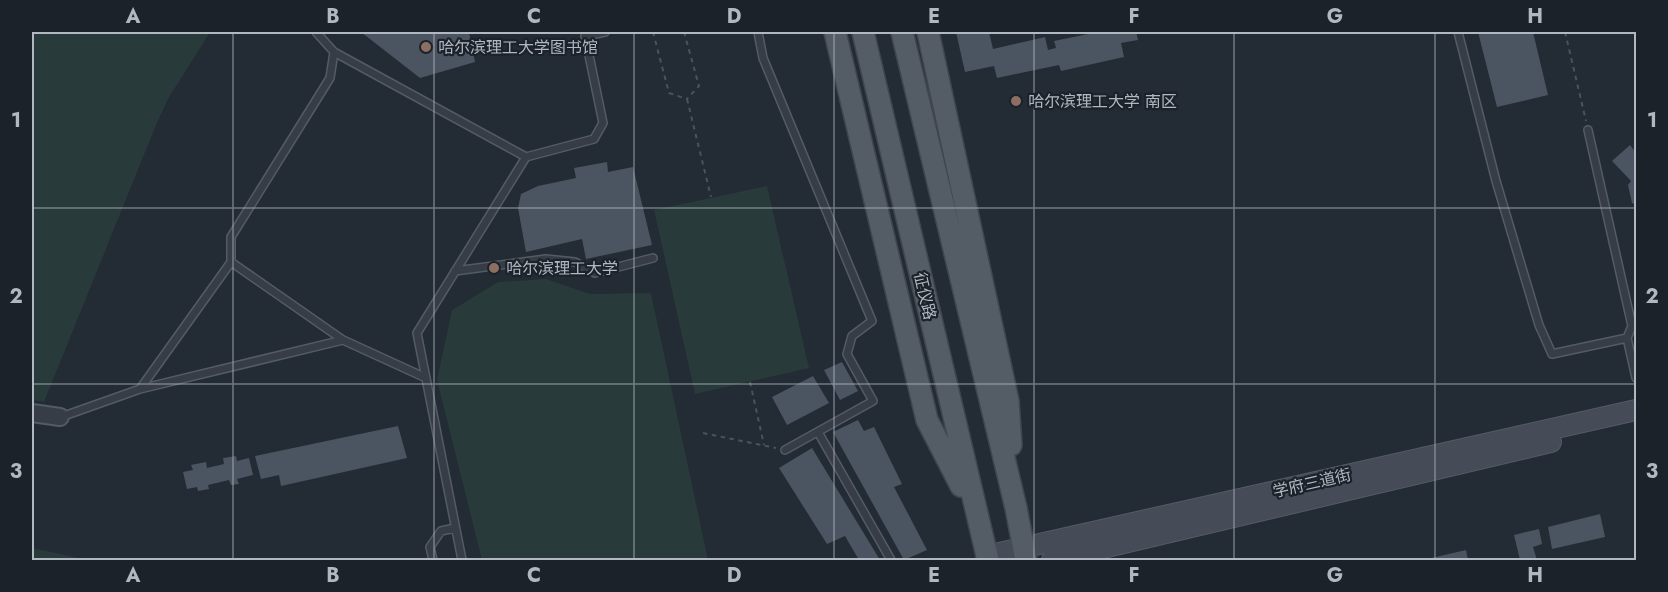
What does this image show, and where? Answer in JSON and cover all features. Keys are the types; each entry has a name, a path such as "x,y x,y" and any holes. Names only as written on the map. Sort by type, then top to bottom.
{"main road":[{"path":"835,32 927,420 976,517"},
{"name":"征仪路","path":"863,32 987,558"},
{"path":"902,32 1025,554"},
{"path":"928,32 1008,401 1016,508"},
{"name":"学府三道街","path":"987,558 1025,554 1636,410"},
{"name":"学府三道街","path":"1052,561 1636,422"}],"street":[{"path":"32,412 60,417"}],"lane":[{"path":"316,32 334,52 526,157"},
{"path":"462,561 417,333 526,157 594,139 603,123 585,36 606,32"},
{"path":"758,32 763,58 872,321 852,336 847,354 873,401 785,450"},
{"path":"1458,32 1496,181 1539,325 1552,354 1627,338"},
{"path":"140,389 231,262 231,237 330,78 334,52"},
{"path":"1588,130 1632,326 1627,338 1636,378"},
{"path":"455,272 546,259 574,262 595,273 653,258"},
{"path":"231,262 344,340 426,378"},
{"path":"60,417 140,389 344,340"},
{"path":"818,432 891,560"},
{"path":"433,561 430,547 441,531 455,528"}],"path":[{"path":"653,32 669,93 687,99"},
{"path":"684,32 699,86 687,99"},
{"path":"1565,32 1588,130"},
{"path":"687,99 711,197"},
{"path":"750,382 764,445"},
{"path":"704,433 785,450"}],"shaded area":[{"path":"32,32 210,32 168,99 156,125 44,402 32,400"},
{"path":"767,186 809,368 695,394 654,210"},
{"path":"546,279 590,294 651,293 708,560 482,560 437,380 452,310 498,282"},
{"path":"32,548 89,560 32,560"}],"building":[{"name":"哈尔滨理工大学图书馆","path":"361,32 469,32 475,62 420,78"},
{"path":"956,32 989,32 993,49 1045,37 1048,50 1056,48 1054,41 1098,32 1136,32 1138,40 1121,43 1124,57 1061,71 1059,65 997,78 994,66 965,72"},
{"path":"1478,32 1533,32 1548,95 1497,107"},
{"path":"1630,145 1636,153 1636,205 1632,203 1628,185 1631,181 1612,161"},
{"path":"607,162 608,172 633,167 652,245 586,259 582,239 526,252 518,208 521,194 538,186 576,178 574,168"},
{"path":"842,362 858,391 840,400 824,370"},
{"path":"813,376 829,403 787,425 772,397"},
{"path":"858,420 864,431 874,427 902,484 894,487 927,550 904,560 833,432"},
{"path":"398,426 407,458 281,486 279,475 261,479 255,456"},
{"path":"812,448 880,560 859,560 845,536 827,544 779,468"},
{"path":"236,456 237,461 249,458 253,475 237,479 239,484 231,485 229,480 208,485 209,489 198,491 197,487 187,489 183,472 193,470 191,465 206,462 207,468 224,464 223,458"},
{"path":"1600,514 1605,537 1552,549 1548,527"},
{"path":"1539,529 1542,544 1533,547 1537,560 1520,560 1514,535"},
{"path":"1466,550 1468,560 1423,560"}],"place":[{"name":"哈尔滨理工大学图书馆","path":"426,47"},
{"name":"哈尔滨理工大学 南区","path":"1016,101"},
{"name":"哈尔滨理工大学","path":"494,268"}]}
